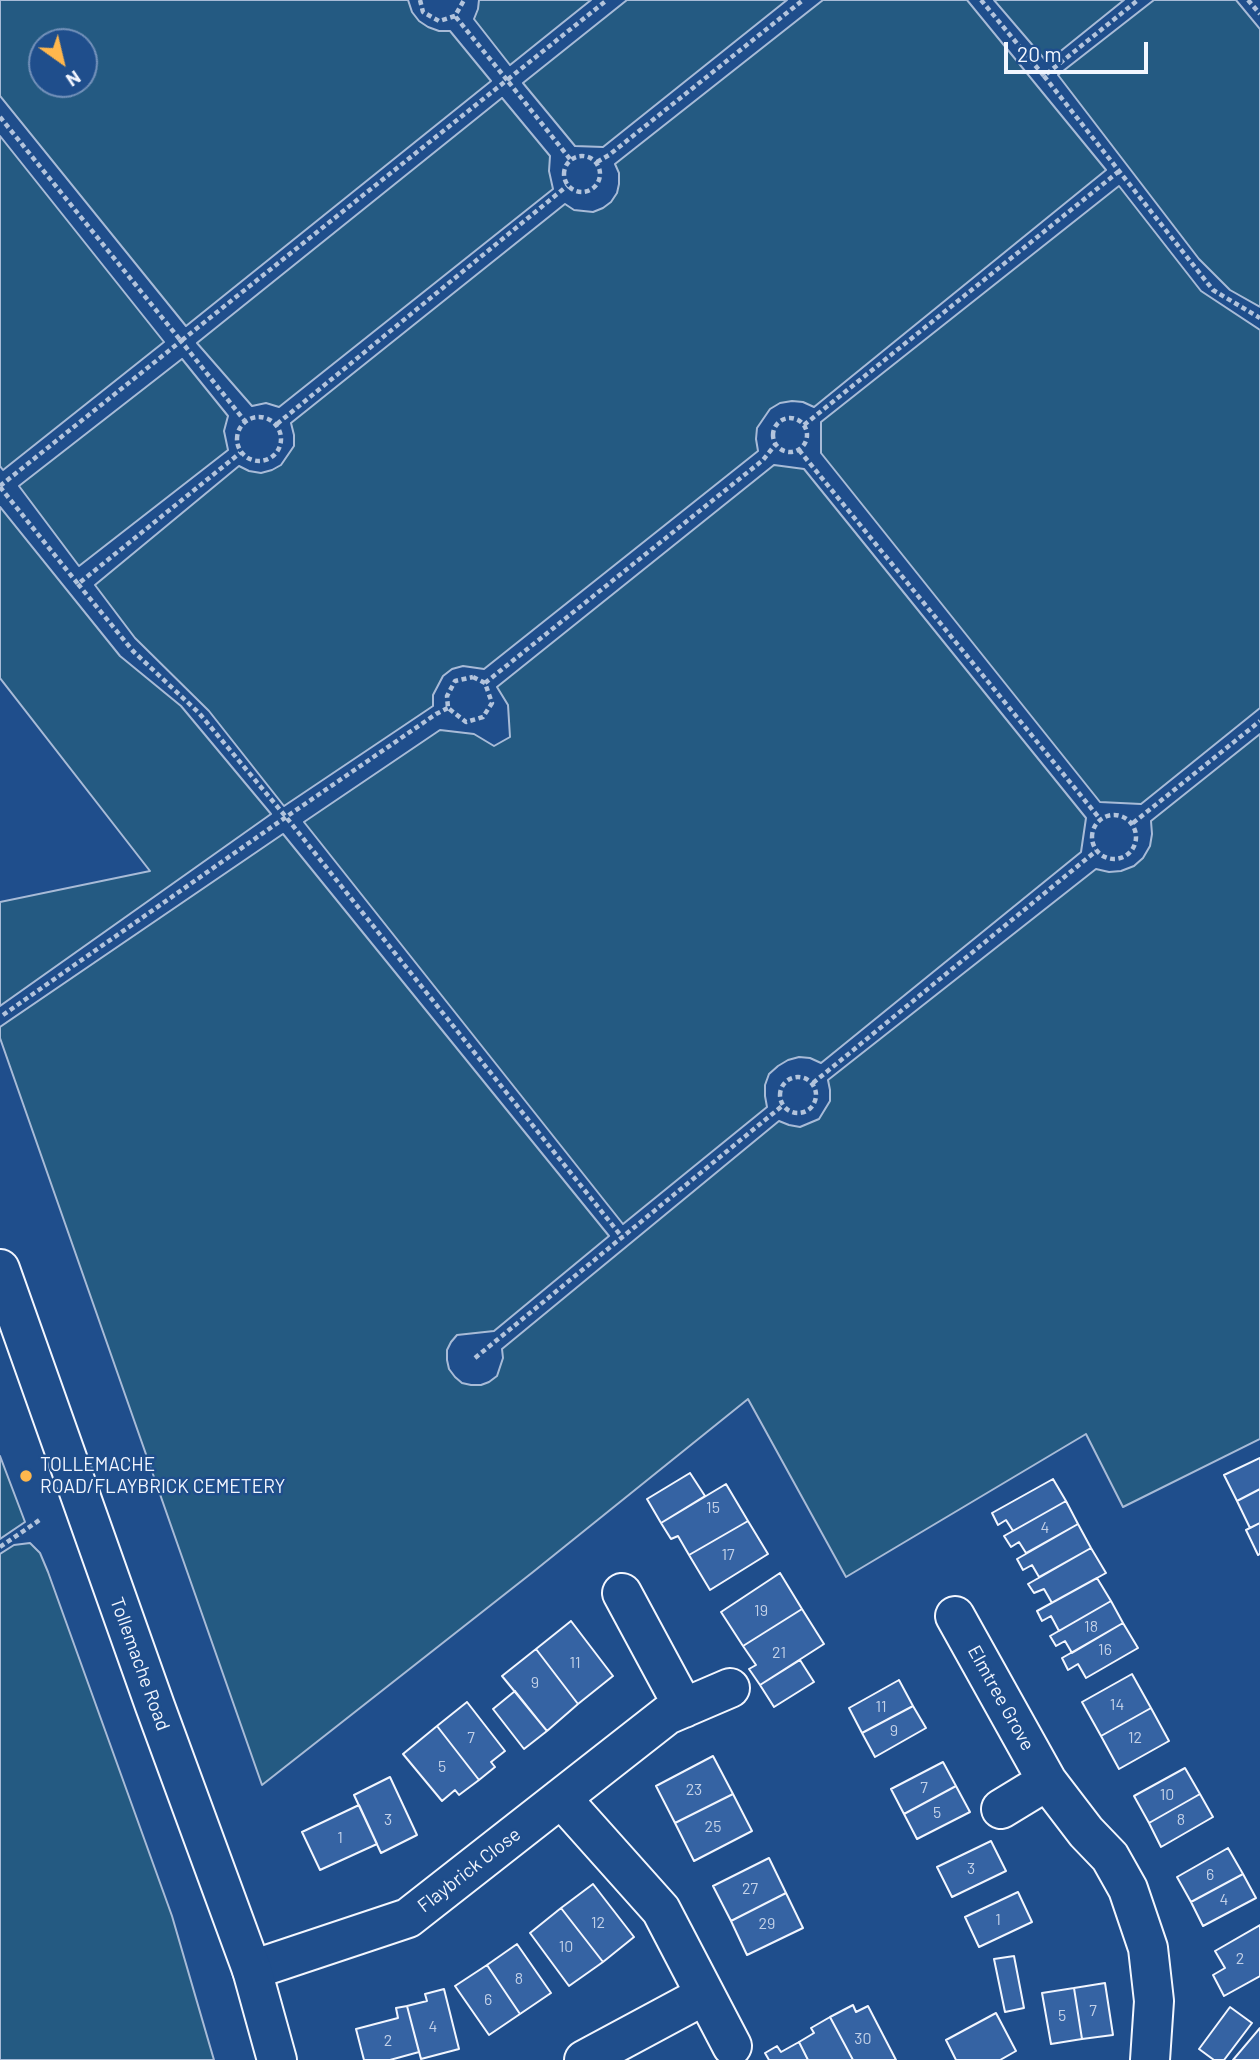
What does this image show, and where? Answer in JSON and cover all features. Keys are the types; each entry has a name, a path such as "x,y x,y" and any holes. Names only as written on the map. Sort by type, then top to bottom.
{"street":[{"name":"Tollemache Road","path":"0,1269 251,1970 276,2060"},
{"path":"622,1593 684,1708"},
{"name":"Elmtree Grove","path":"955,1616 1047,1780 1086,1832 1110,1857 1128,1889 1148,1948 1154,2001 1150,2060"},
{"name":"Flaybrick Close","path":"251,1970 408,1918 667,1715 730,1688"},
{"path":"1001,1809 1047,1780"},
{"path":"561,1798 661,1910 732,2046"},
{"path":"584,2060 705,1995"}],"path":[{"path":"420,0 424,12 439,21 455,16 464,0"},
{"path":"607,0 0,487 133,651 199,713 286,817 622,1237"},
{"path":"597,162 803,0"},
{"path":"981,0 1213,289 1260,318"},
{"path":"1044,76 1138,0"},
{"path":"1248,0 1260,15"},
{"path":"455,16 570,159"},
{"path":"0,117 244,420"},
{"path":"584,155 597,162 602,176 594,189 580,193 567,186 563,172 570,159 584,155"},
{"path":"804,425 1118,172"},
{"path":"277,424 567,186"},
{"path":"261,415 277,424 282,442 273,457 256,462 240,453 235,436 244,420 261,415"},
{"path":"793,418 804,425 807,438 799,450 786,452 775,445 772,432 780,420 793,418"},
{"path":"485,683 762,460 775,445"},
{"path":"799,450 1100,819"},
{"path":"78,584 240,453"},
{"path":"473,677 485,683 492,703 483,717 466,722 448,708 447,696 455,681 473,677"},
{"path":"3,1015 286,817 448,708"},
{"path":"1133,823 1260,721"},
{"path":"1117,814 1133,823 1137,840 1128,855 1111,860 1096,851 1092,834 1100,819 1117,814"},
{"path":"813,1083 1096,851"},
{"path":"801,1076 813,1083 816,1097 809,1110 794,1113 782,1106 779,1092 787,1080 801,1076"},
{"path":"474,1358 782,1106"}],"shaded area":[{"path":"0,0 408,0 419,21 439,31 450,31 491,81 186,326 0,96"},
{"path":"479,0 591,0 510,65 474,19"},
{"path":"627,0 787,0 603,147 575,146 523,83"},
{"path":"823,0 967,0 1106,170 814,407 792,401 780,403 770,409 757,428 758,451 484,669 463,666 452,669 443,676 433,695 433,706 284,806 209,711 135,638 95,585 239,466 261,473 281,465 294,446 291,423 565,204 574,210 593,212 611,202 619,184 619,173 615,164"},
{"path":"994,0 1124,0 1047,62"},
{"path":"1154,0 1236,0 1260,29 1260,307 1230,290 1199,259 1058,75"},
{"path":"502,98 550,156 549,171 553,189 279,407 266,403 252,406 197,343"},
{"path":"0,136 164,342 3,470 0,466"},
{"path":"1119,186 1201,291 1260,330 1260,708 1141,804 1100,802 821,453 821,422"},
{"path":"182,359 228,416 224,431 228,450 79,566 19,486"},
{"path":"774,465 804,469 1086,818 1081,852 821,1063 799,1057 778,1066 769,1074 765,1085 767,1107 623,1224 304,822 440,730 474,734 494,746 510,737 508,705 497,687"},
{"path":"0,507 120,656 181,706 271,814 0,1006 0,902 150,871 0,678"},
{"path":"1260,734 1260,1439 1123,1507 1086,1434 846,1577 748,1399 262,1785 0,1038 0,1027 283,834 609,1236 494,1331 457,1335 447,1350 449,1369 462,1383 481,1385 497,1376 503,1358 502,1349 779,1121 800,1127 819,1119 830,1101 828,1080 1096,869 1109,872 1134,866 1150,846 1151,821"},
{"path":"0,1456 25,1522 0,1539"},
{"path":"30,1543 40,1553 48,1572 172,1916 214,2060 0,2060 0,1554 14,1545"}],"building":[{"path":"1260,1458 1260,1489 1237,1501 1224,1475"},
{"path":"690,1473 705,1496 661,1523 647,1499"},
{"path":"1053,1479 1066,1501 1013,1531 1006,1520 998,1525 992,1513"},
{"path":"726,1484 748,1521 689,1555 678,1536 671,1539 661,1523"},
{"path":"1260,1489 1260,1523 1250,1528 1237,1501"},
{"path":"1066,1501 1078,1524 1026,1553 1019,1542 1011,1547 1004,1536"},
{"path":"748,1521 768,1554 710,1590 689,1555"},
{"path":"1260,1523 1260,1554 1258,1555 1246,1530"},
{"path":"1078,1524 1091,1548 1039,1577 1032,1565 1023,1570 1017,1559"},
{"path":"1091,1548 1106,1573 1052,1603 1044,1589 1034,1593 1028,1584"},
{"path":"780,1573 802,1609 743,1646 721,1612"},
{"path":"1097,1578 1111,1601 1059,1631 1051,1616 1042,1621 1037,1611"},
{"path":"1111,1601 1123,1623 1072,1653 1065,1641 1056,1646 1050,1636"},
{"path":"802,1609 824,1644 760,1685 749,1669 756,1665 743,1646"},
{"path":"571,1621 613,1676 578,1704 536,1649"},
{"path":"1123,1623 1138,1648 1086,1678 1078,1664 1068,1670 1062,1658"},
{"path":"536,1649 578,1704 547,1731 502,1676"},
{"path":"800,1660 814,1682 774,1707 760,1685"},
{"path":"1132,1674 1151,1708 1101,1736 1082,1702"},
{"path":"899,1680 913,1706 862,1733 849,1708"},
{"path":"515,1691 547,1731 524,1749 493,1709"},
{"path":"467,1702 505,1751 491,1762 495,1767 479,1780 437,1726"},
{"path":"913,1706 926,1728 875,1757 862,1733"},
{"path":"1151,1708 1169,1741 1119,1769 1101,1736"},
{"path":"437,1726 479,1780 459,1795 455,1790 442,1801 403,1754"},
{"path":"713,1756 733,1794 675,1823 656,1786"},
{"path":"943,1762 956,1786 904,1814 891,1789"},
{"path":"1185,1768 1200,1794 1149,1823 1134,1796"},
{"path":"390,1777 417,1835 381,1853 354,1795"},
{"path":"956,1786 970,1812 917,1839 904,1814"},
{"path":"733,1794 752,1831 694,1861 675,1823"},
{"path":"1200,1794 1213,1817 1161,1847 1149,1823"},
{"path":"359,1805 377,1844 320,1870 302,1832"},
{"path":"991,1841 1006,1871 952,1897 937,1867"},
{"path":"1228,1848 1243,1874 1191,1902 1177,1877"},
{"path":"769,1858 786,1893 731,1921 713,1886"},
{"path":"1243,1874 1256,1898 1203,1926 1191,1902"},
{"path":"593,1884 634,1937 603,1962 561,1908"},
{"path":"1018,1892 1032,1922 979,1947 965,1917"},
{"path":"786,1893 803,1928 747,1955 731,1921"},
{"path":"561,1908 603,1962 569,1986 530,1933"},
{"path":"1260,1925 1260,1976 1224,1996 1213,1975 1225,1968 1215,1951"},
{"path":"517,1944 551,1993 520,2014 487,1965"},
{"path":"1014,1956 1024,2008 1005,2012 994,1959"},
{"path":"487,1965 520,2014 489,2035 455,1986"},
{"path":"1105,1983 1113,2035 1082,2039 1074,1988"},
{"path":"1074,1988 1082,2039 1051,2044 1042,1993"},
{"path":"444,1989 459,2049 421,2059 407,2006 427,2001 425,1994"},
{"path":"853,2005 856,2012 868,2006 896,2060 853,2060 830,2017"},
{"path":"407,2006 419,2052 390,2060 364,2060 356,2029 398,2018 396,2008"},
{"path":"1230,2007 1252,2023 1224,2060 1214,2060 1199,2049"},
{"path":"996,2013 1016,2051 1000,2060 956,2060 946,2040"},
{"path":"830,2017 853,2060 808,2060 799,2042 814,2033 811,2028"},
{"path":"1260,2028 1260,2060 1233,2060"},
{"path":"799,2042 808,2060 769,2060 765,2053 777,2046 781,2052"}],"place":[{"name":"TOLLEMACHE ROAD/FLAYBRICK CEMETERY","path":"26,1476"}]}
